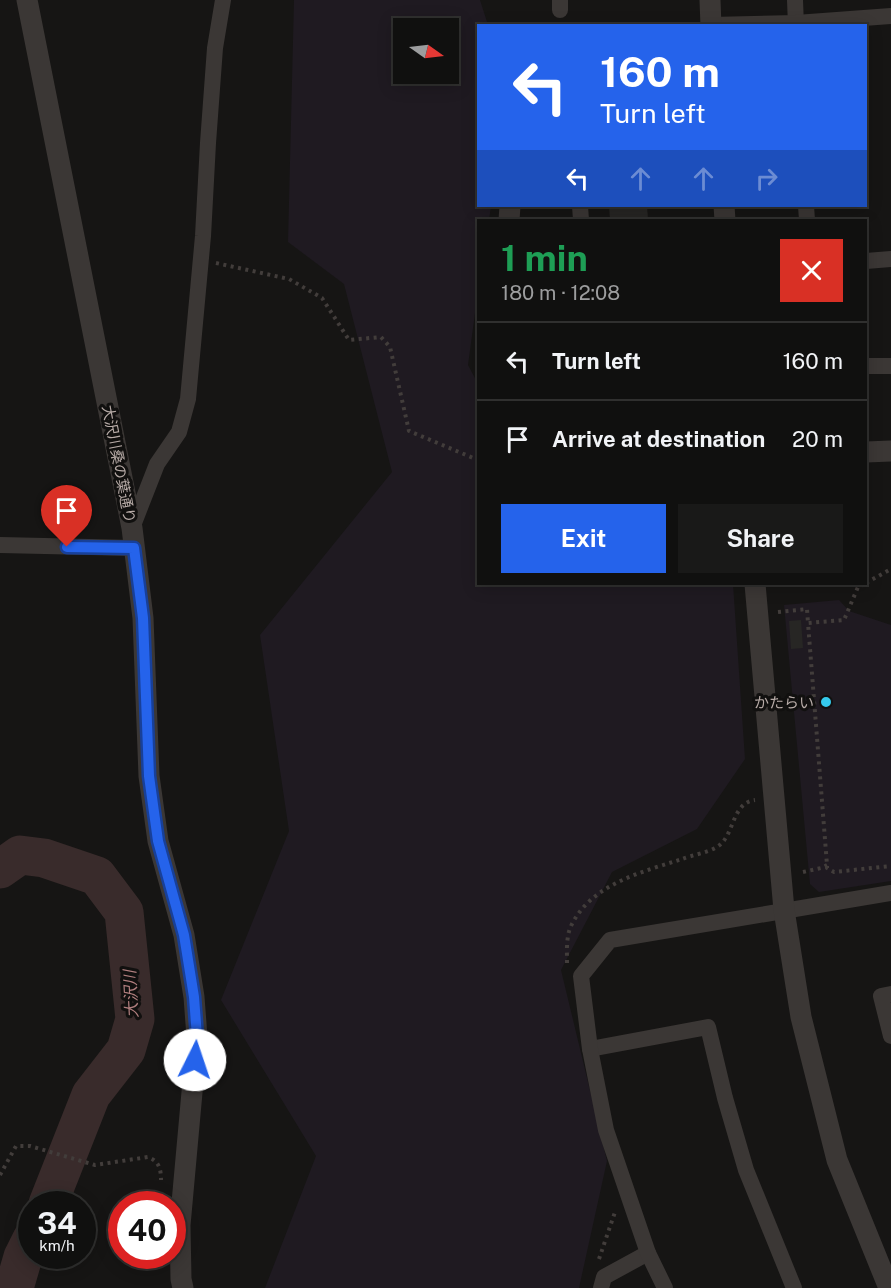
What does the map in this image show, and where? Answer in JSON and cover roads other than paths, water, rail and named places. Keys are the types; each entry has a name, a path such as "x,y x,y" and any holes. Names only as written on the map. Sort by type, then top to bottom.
{"street":[{"name":"大沢川桑の葉通り","path":"27,0 133,538 143,618 149,776 158,841 184,935 194,997 196,1027 180,1225 183,1288"},
{"path":"0,545 133,538 157,464 178,432 188,399 201,260 215,48 223,0"},
{"path":"710,0 711,24"},
{"path":"795,0 796,24 891,16"},
{"path":"867,261 891,259"},
{"path":"867,366 891,366"},
{"path":"867,452 891,451"},
{"path":"755,585 784,910 801,1017 837,1160 889,1288"},
{"path":"666,1288 648,1253 606,1130 590,1048 581,976 610,940 891,893"},
{"path":"891,994 881,996 891,1036"},
{"path":"590,1048 708,1027 724,1098 746,1170 794,1288"},
{"path":"601,1288 604,1277 648,1253"}],"waterway":[{"name":"大沢川","path":"0,869 20,855 44,858 97,876 124,912 135,1019 126,1050 91,1095 53,1191"},
{"name":"大沢川","path":"14,1288 20,1269"}],"place":[{"name":"かたらい","path":"826,702"}]}
